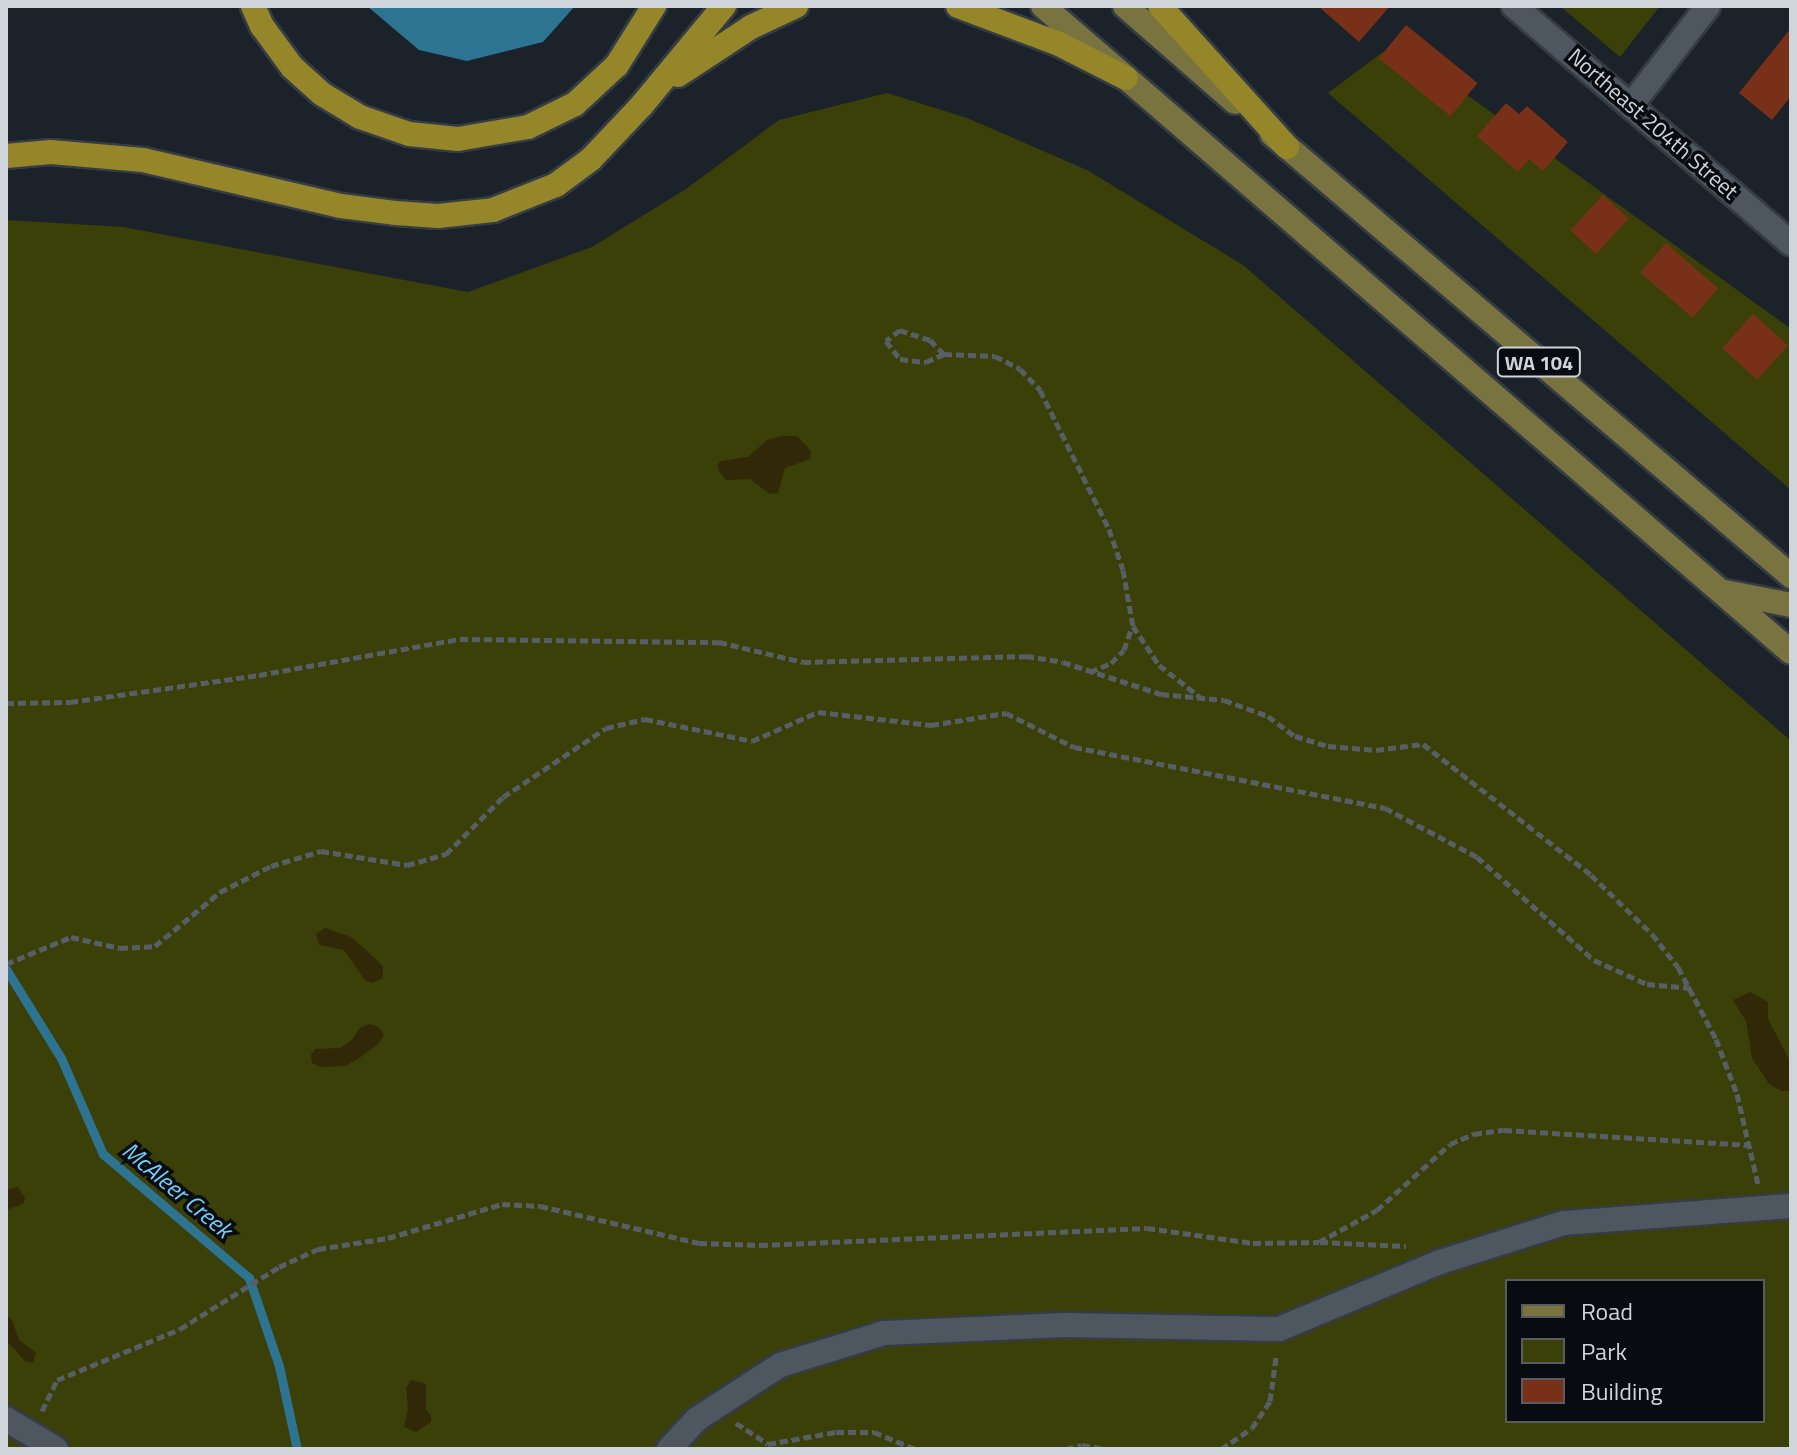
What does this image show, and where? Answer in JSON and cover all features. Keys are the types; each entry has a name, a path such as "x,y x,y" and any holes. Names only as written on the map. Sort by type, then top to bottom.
{"highway":[{"path":"253,6 262,26 292,67 322,94 360,117 409,134 458,139 528,127 575,104 617,65 654,6"},
{"path":"6,156 51,152 143,160 341,206 452,215 493,210 556,185 591,159 642,105 724,6"},
{"path":"642,105 679,74 751,27 796,6"},
{"path":"958,6 1059,44 1126,78"},
{"path":"1160,6 1287,147"}],"main road":[{"name":"WA 104","path":"1043,6 1791,652"},
{"name":"WA 104","path":"1125,6 1791,576"},
{"path":"1719,591 1791,605"}],"street":[{"name":"Northeast 204th Street","path":"1514,6 1791,243"},
{"path":"1632,104 1708,6"},
{"path":"669,1449 697,1419 780,1365 884,1333 1065,1325 1279,1329 1427,1267 1564,1223 1791,1206"},
{"path":"6,1419 56,1449"}],"path":[{"path":"944,354 930,340 900,330 886,341 900,359 926,362 944,354 995,356 1020,369 1040,390 1109,529 1123,570 1133,626 1159,665 1201,697"},
{"path":"1090,672 1118,657 1133,626"},
{"path":"6,703 70,702 149,691 460,639 719,642 803,662 1026,656 1063,662 1161,694 1224,700 1268,716 1295,736 1328,746 1376,750 1423,744 1591,875 1652,934 1692,988 1737,1094 1763,1208"},
{"path":"6,964 35,949 71,937 120,948 155,946 220,892 271,866 321,851 407,865 446,854 503,797 606,728 645,719 752,741 818,712 931,725 1006,713 1074,747 1385,808 1477,857 1594,960 1647,984 1692,988"},
{"path":"1319,1242 1377,1210 1450,1144 1474,1134 1504,1130 1750,1145"},
{"path":"31,1434 57,1380 180,1329 279,1267 318,1249 388,1238 502,1204 540,1206 699,1243 760,1245 1147,1228 1253,1243 1416,1246 1427,1267"},
{"path":"1221,1449 1252,1428 1270,1401 1279,1329"},
{"path":"720,1404 739,1428 768,1444 836,1432 874,1432 915,1449"},
{"path":"1066,1449 1082,1445 1104,1449"}],"green space":[{"path":"1560,6 1660,6 1620,57"},
{"path":"1395,43 1791,329 1791,490 1328,93"},
{"path":"887,93 967,118 1087,170 1243,265 1791,741 1791,1449 6,1449 6,220 123,227 468,292 592,247 686,189 779,120"}],"sand":[{"path":"797,436 811,451 810,459 785,468 778,493 770,494 750,479 726,480 719,471 717,465 721,461 748,457 767,440"},
{"path":"325,928 351,937 383,966 383,978 372,983 365,980 344,950 319,945 316,934"},
{"path":"1750,992 1768,1002 1768,1019 1791,1063 1791,1091 1782,1091 1769,1084 1752,1058 1746,1021 1733,1000"},
{"path":"370,1024 379,1027 384,1035 378,1044 358,1059 345,1066 320,1067 312,1063 311,1055 315,1049 340,1048 351,1041 360,1028"},
{"path":"18,1187 25,1198 23,1204 6,1210 6,1190"},
{"path":"6,1315 12,1320 19,1340 36,1353 33,1363 25,1361 6,1340"},
{"path":"411,1380 426,1384 426,1410 431,1415 431,1422 416,1432 404,1427 408,1409 406,1388"}],"water":[{"path":"367,6 575,6 543,42 467,61 419,50"}],"building":[{"path":"1318,6 1390,6 1359,42"},
{"path":"1406,25 1477,83 1450,116 1379,58"},
{"path":"1791,28 1791,96 1772,120 1739,93"},
{"path":"1506,103 1519,114 1527,106 1568,142 1543,171 1529,159 1518,172 1477,136"},
{"path":"1603,195 1629,219 1596,254 1570,230"},
{"path":"1666,243 1718,288 1692,318 1640,272"},
{"path":"1753,314 1788,345 1757,380 1722,348"}],"waterway":[{"name":"McAleer Creek","path":"6,969 61,1058 103,1154 249,1278 279,1366 297,1449"}]}
